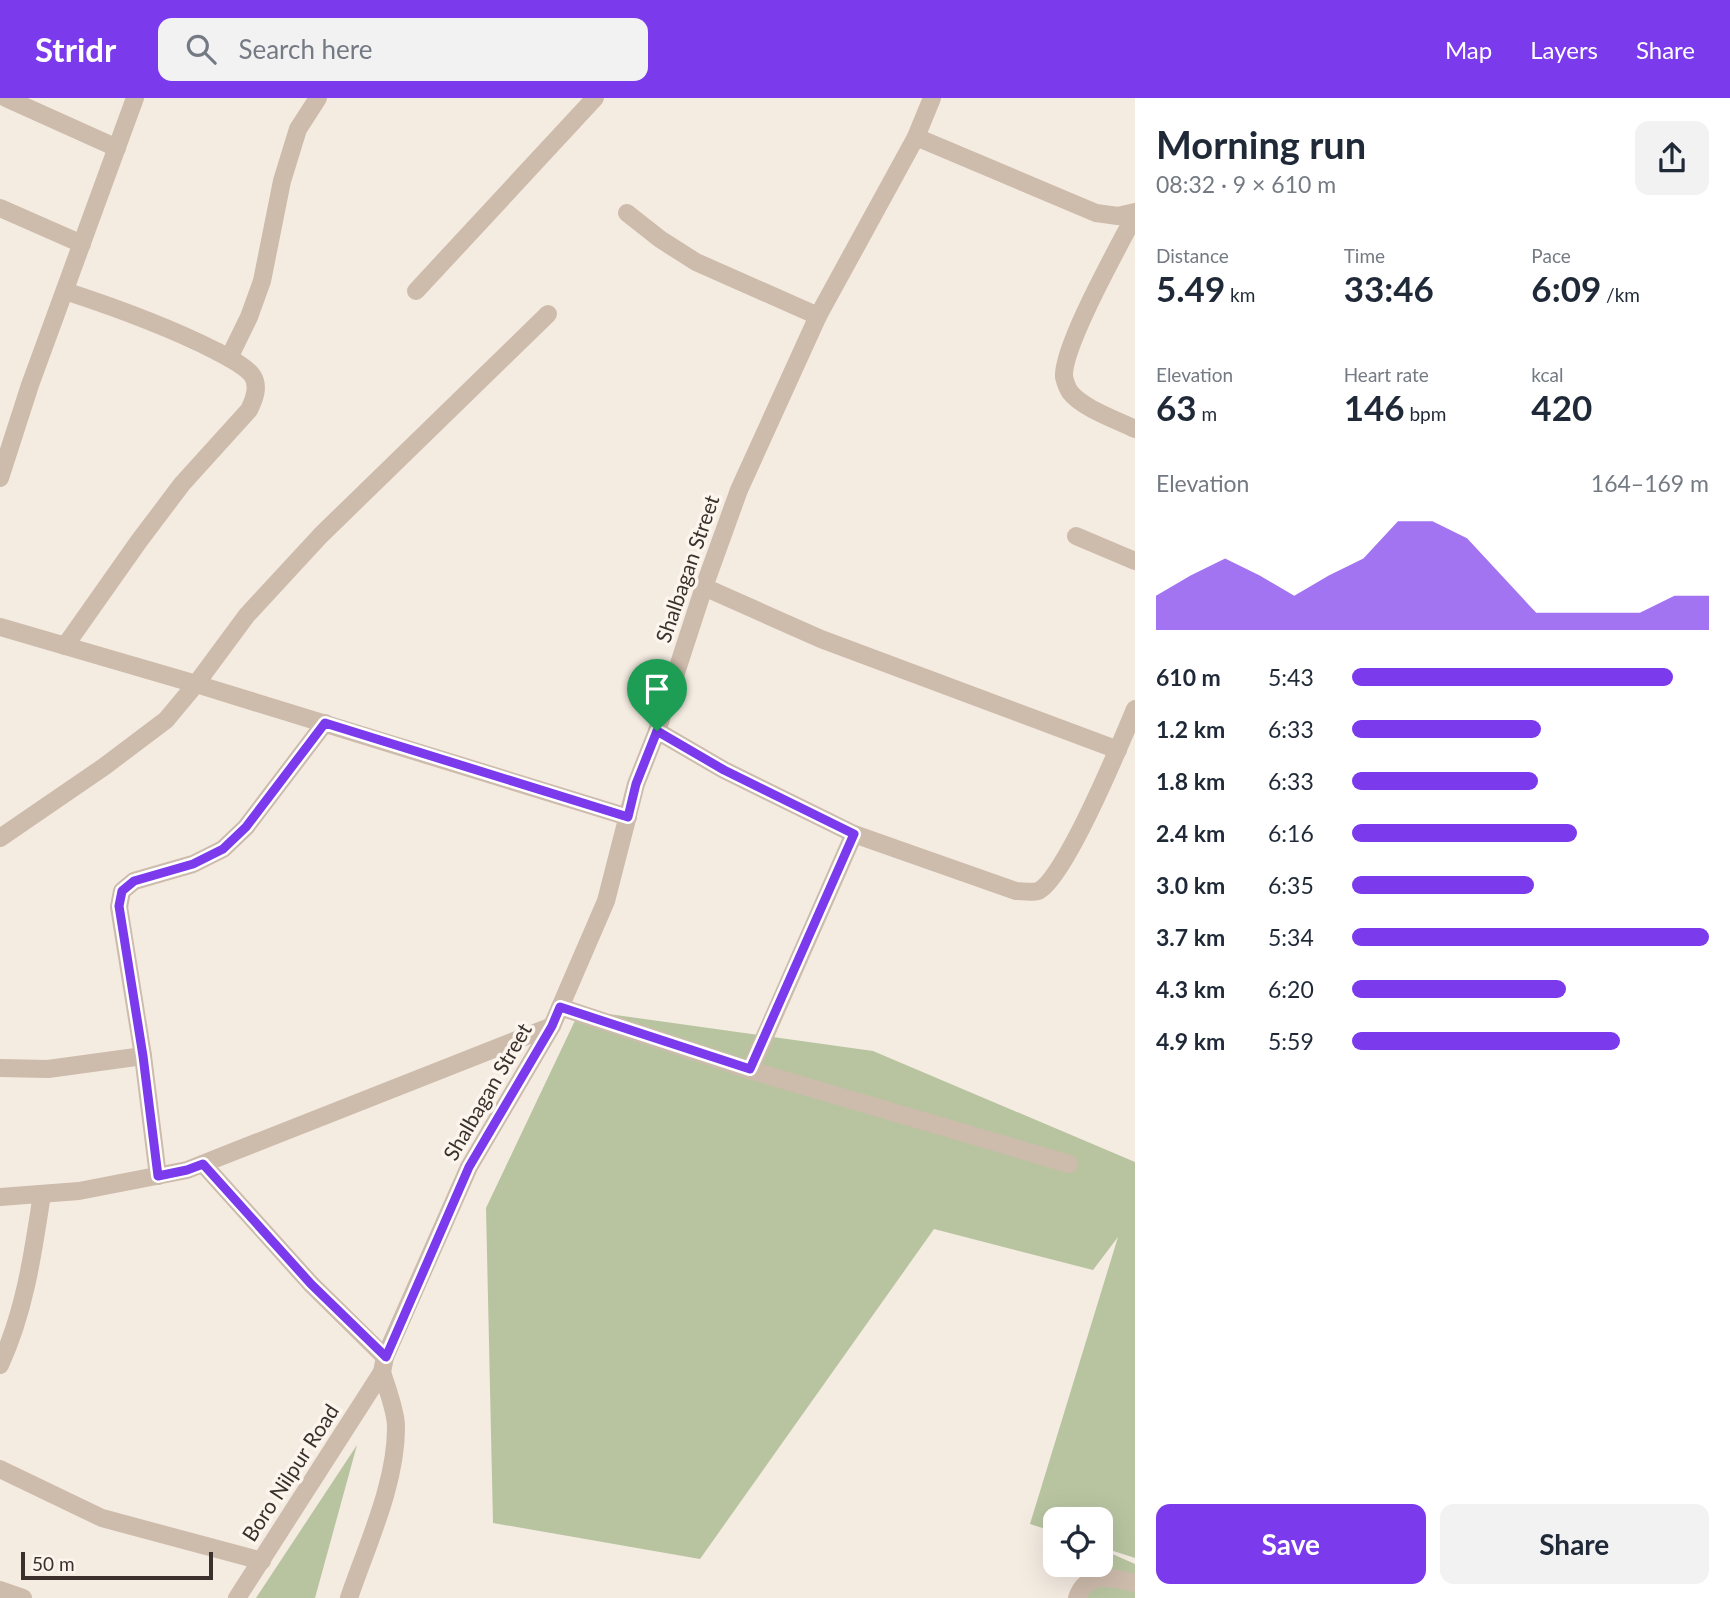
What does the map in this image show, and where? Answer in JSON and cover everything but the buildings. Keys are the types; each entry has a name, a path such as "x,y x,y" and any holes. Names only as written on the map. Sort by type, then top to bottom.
{"street":[{"path":"6,98 117,148"},
{"path":"0,478 30,385 135,98"},
{"path":"229,358 249,317 262,281 282,180 299,129 318,98"},
{"path":"416,291 595,98"},
{"name":"Shalbagan Street","path":"384,1365 469,1167 552,1026 606,901 636,784 657,731 739,489 818,316 916,138 932,98"},
{"path":"916,138 1096,213 1118,216 1135,214"},
{"path":"0,208 82,244"},
{"path":"627,213 696,262 818,316"},
{"path":"1135,214 1092,299 1067,357 1064,378 1070,392 1084,404 1135,429"},
{"path":"65,291 128,311 187,336 229,358 252,375 256,388 255,399 248,411 182,484 65,646"},
{"path":"0,838 105,766 166,720 247,615 321,535 548,314"},
{"path":"1076,537 1135,561"},
{"path":"704,587 821,639 1118,750"},
{"path":"0,627 325,723 628,817"},
{"path":"657,731 736,776 854,834 1016,891 1037,892 1051,881 1067,855 1135,709"},
{"path":"158,1176 143,1056 119,906 122,891 134,881 193,864 223,849 246,827 325,723"},
{"path":"750,1069 854,834"},
{"path":"560,1007 750,1069 1069,1164"},
{"path":"0,1197 79,1191 187,1170 552,1026"},
{"path":"0,1068 48,1069 143,1056"},
{"path":"203,1164 384,1365 396,1423 394,1452 388,1484 349,1598"},
{"path":"0,1365 14,1336 28,1283 42,1194"},
{"name":"Boro Nilpur Road","path":"237,1598 384,1365"},
{"path":"0,1469 102,1518 262,1562"},
{"path":"1077,1598 1087,1582 1098,1577 1135,1583"},
{"path":"0,1590 23,1598"}],"green space":[{"path":"580,1010 873,1051 1135,1162 1135,1558 1113,1551 1113,1507 1043,1507 1043,1528 1030,1524 1118,1237 1093,1270 934,1229 700,1559 493,1523 486,1208"},
{"path":"357,1445 315,1598 256,1598"},
{"path":"1113,1554 1135,1564 1135,1598 1086,1598 1092,1584 1090,1577 1113,1577"}],"route":[{"path":"325,723 628,817 636,784 657,731 724,770 854,834 750,1069 560,1007 552,1026 469,1167 386,1357 311,1284 203,1164 158,1176 143,1056 119,906 122,891 134,881 193,864 223,849 246,827 325,723"}]}
